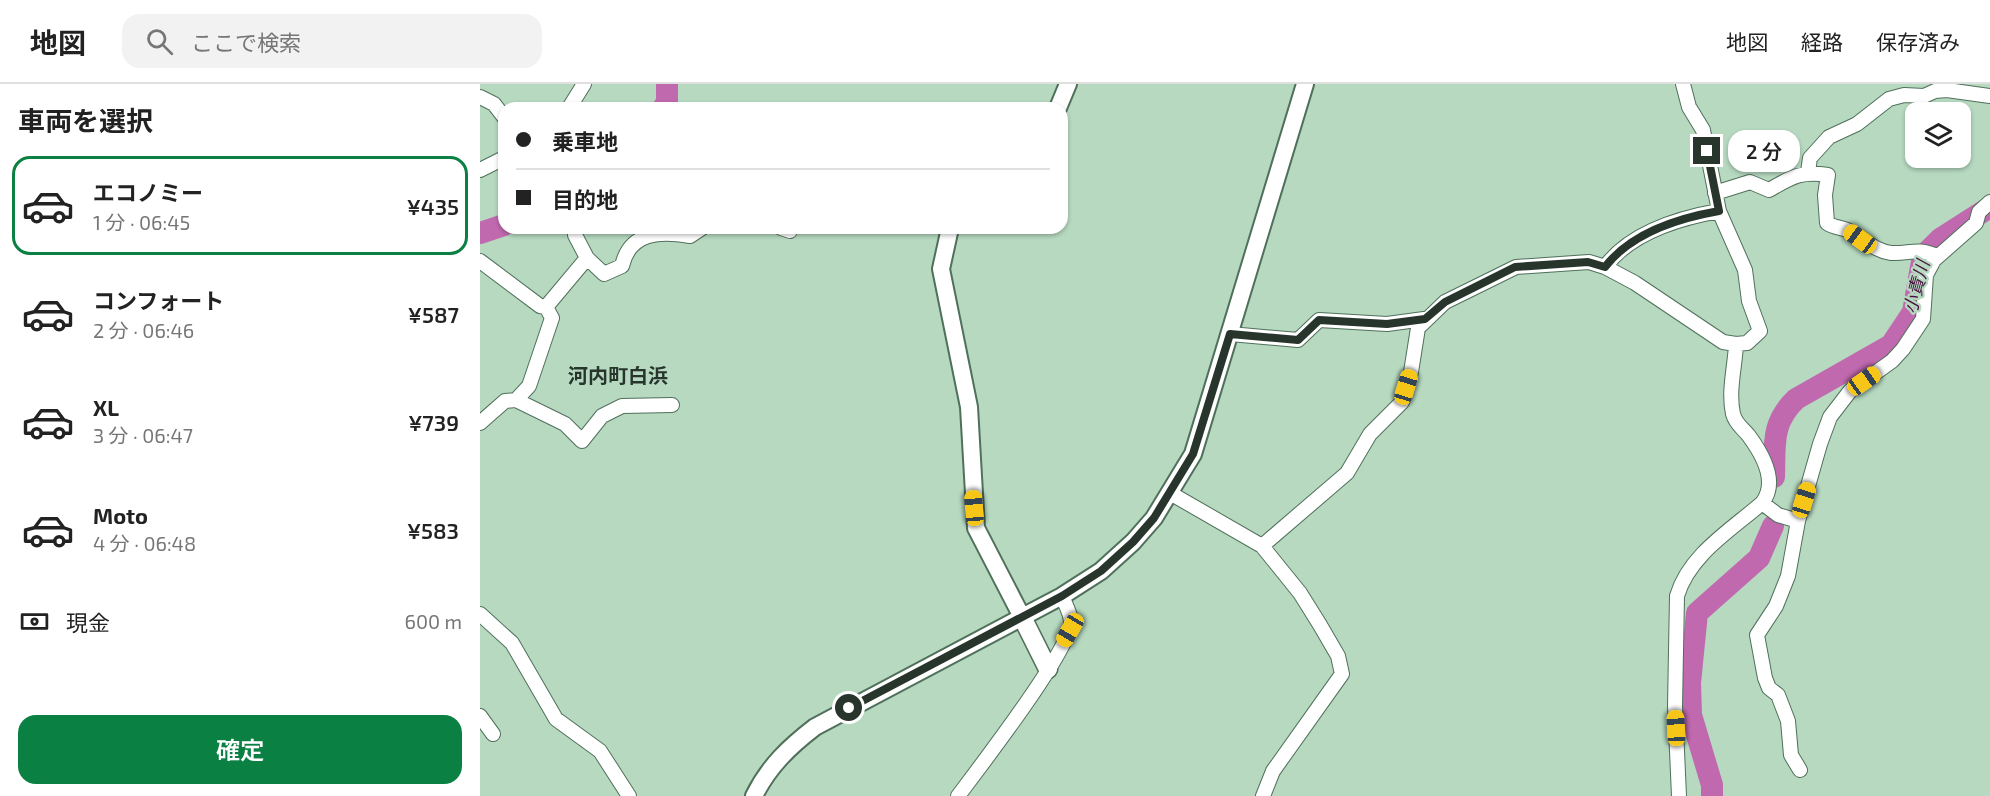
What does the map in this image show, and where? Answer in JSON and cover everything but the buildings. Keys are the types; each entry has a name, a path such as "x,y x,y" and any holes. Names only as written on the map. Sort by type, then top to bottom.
{"main road":[{"path":"1022,617 1048,669"}],"street":[{"path":"573,102 584,84"},
{"path":"1060,102 1068,84"},
{"path":"754,796 764,775 786,750 815,727 1062,596 1101,571 1133,542 1170,493 1193,454 1305,84"},
{"path":"1262,546 1347,473 1370,434 1402,402 1411,372 1418,328 1425,319 1445,302 1515,267 1588,262 1605,267 1635,283 1723,342 1747,343 1760,331 1749,301 1745,270 1719,211 1703,130 1689,107 1683,84"},
{"path":"1808,172 1810,158 1829,137 1857,124 1889,99 1904,95 1924,96 1935,88 1990,96"},
{"path":"480,97 494,104 498,109"},
{"path":"480,170 498,161"},
{"path":"1715,193 1750,182 1769,190 1797,175 1808,172 1828,175 1825,195 1827,223 1830,226 1848,230 1872,247 1891,253 1931,253 1978,216 1990,202"},
{"path":"1605,267 1625,247 1647,235 1682,218 1719,211"},
{"path":"574,235 587,258 604,274 622,266 624,256 646,235 653,234"},
{"path":"678,234 690,236 693,234"},
{"path":"949,234 941,269 969,406 976,528 1022,617"},
{"path":"1800,770 1791,755 1788,721 1782,704 1765,678 1757,635 1776,606 1788,576 1798,521 1830,417 1850,391 1892,361 1923,319 1926,275 1931,253"},
{"path":"546,308 587,258"},
{"path":"480,261 540,306 546,308 552,318 528,386 516,400"},
{"path":"1230,334 1298,340 1319,320 1387,324 1425,319"},
{"path":"1679,796 1675,706 1677,597 1681,583 1693,563 1762,503 1770,493 1771,481 1749,436 1738,426 1733,414 1730,390 1736,344"},
{"path":"480,423 505,401 516,400 565,424 582,441 602,416 622,406 672,405"},
{"path":"1170,493 1262,546 1300,593 1338,656 1342,674 1274,771 1263,796"},
{"path":"1762,503 1778,515 1798,521"},
{"path":"958,796 1048,669 1070,630 1071,620 1062,596"},
{"path":"480,614 512,643 556,719 600,752 629,796"},
{"path":"480,716 493,734"}],"waterway":[{"path":"667,84 667,102"},
{"name":"小責川","path":"1774,477 1776,435 1778,426 1788,408 1796,399 1891,345 1913,312 1923,256 1940,239 1990,207"},
{"path":"480,233 498,227"},
{"name":"小責川","path":"1712,796 1712,785 1691,715 1690,683 1697,613 1759,558 1773,526"}],"district":[{"name":"河内町白浜","path":"618,376"}],"route":[{"path":"849,708 1062,596 1101,571 1133,542 1154,518 1193,454 1230,334 1298,340 1319,320 1387,324 1396,321 1425,319 1445,302 1515,267 1588,262 1605,267 1625,247 1647,235 1682,218 1719,211 1707,151"}]}
